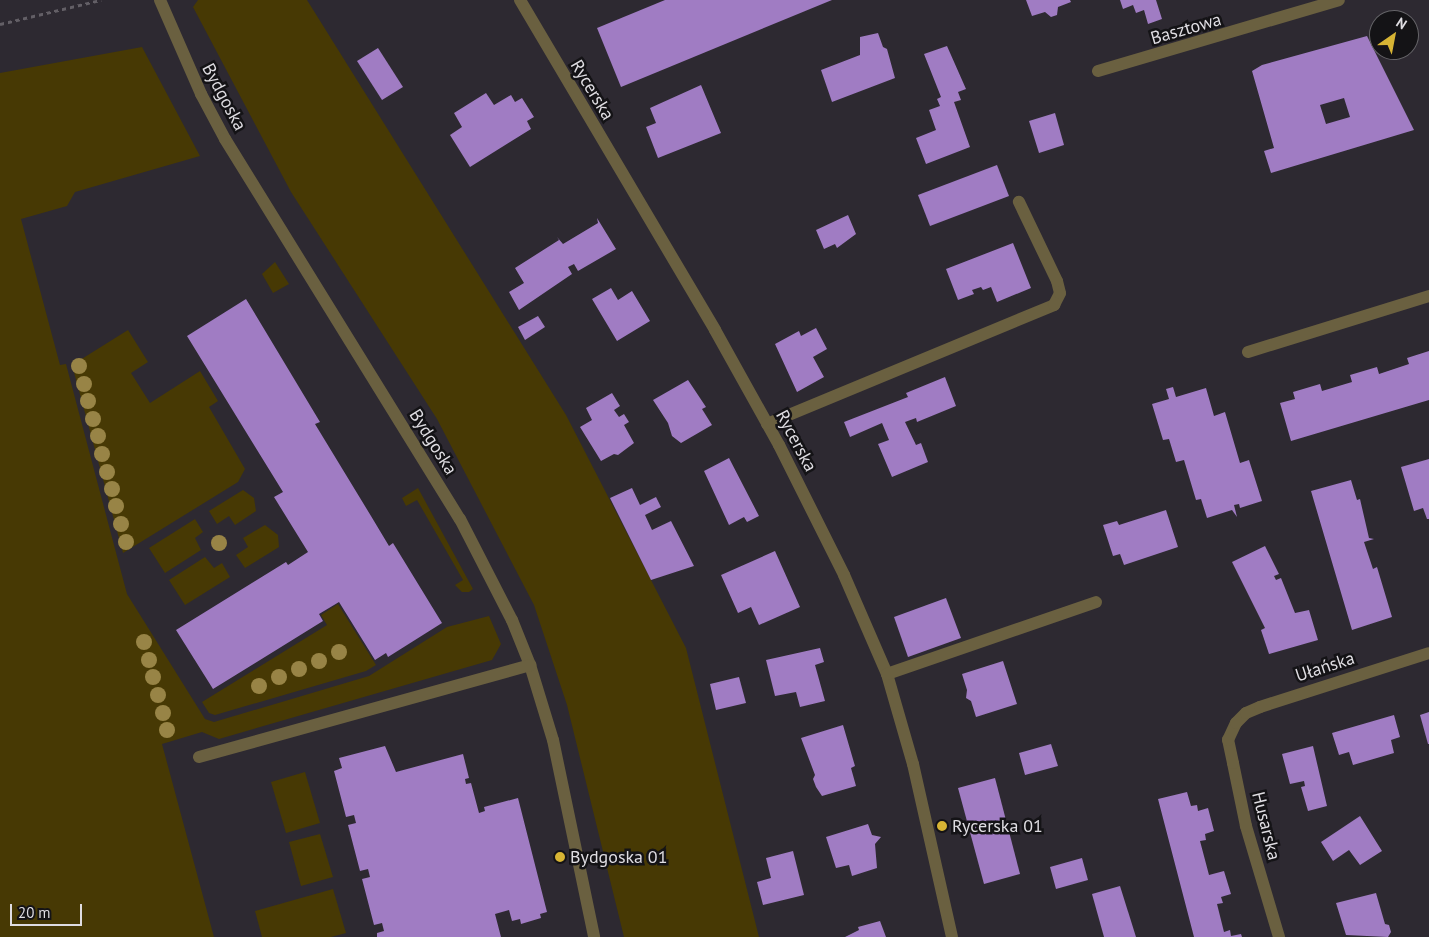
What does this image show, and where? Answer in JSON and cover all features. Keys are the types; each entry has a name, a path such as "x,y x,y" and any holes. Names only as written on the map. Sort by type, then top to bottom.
{"street":[{"name":"Bydgoska","path":"160,0 201,94 226,139 460,519 497,588 530,664 553,740 594,937"},
{"name":"Rycerska","path":"520,0 767,424 844,574 887,674 913,764 952,937"},
{"name":"Basztowa","path":"1098,72 1339,0"},
{"path":"767,424 1054,305 1060,293 1057,280 1019,202"},
{"path":"1248,352 1429,296"},
{"path":"887,674 1096,602"},
{"name":"Ułańska","path":"1236,723 1246,713 1260,707 1429,652"},
{"path":"199,757 530,664"},
{"name":"Husarska","path":"1236,723 1228,740 1246,826 1279,937"}],"path":[{"path":"0,24 101,0"}],"shaded area":[{"path":"198,0 307,0 566,415 686,648 759,937 624,937 567,705 534,605 437,419 291,192 193,7"},
{"path":"142,47 200,156 75,192 67,206 21,219 60,365 66,364 127,594 205,719 214,722 369,676 447,627 489,616 501,644 492,660 219,739 202,732 162,744 214,937 0,937 0,73"},
{"path":"275,262 289,284 273,293 262,274"},
{"path":"128,330 148,362 131,373 150,403 200,371 218,401 209,407 245,469 238,482 123,553 72,365"},
{"path":"418,488 473,589 469,592 462,592 455,585 463,580 417,500 406,506 402,498"},
{"path":"243,490 254,498 256,511 235,525 229,516 217,524 209,511"},
{"path":"195,519 203,532 195,538 201,550 165,573 149,548"},
{"path":"265,525 278,535 279,547 245,568 236,555 248,547 243,538"},
{"path":"205,557 214,568 222,563 230,577 185,605 169,580"},
{"path":"338,604 376,665 366,671 215,715 209,713 202,702 327,625 321,615"},
{"path":"305,772 320,823 286,833 271,782"},
{"path":"320,834 333,877 301,886 289,842"},
{"path":"333,889 346,933 331,937 262,937 255,911"}],"building":[{"path":"665,0 832,0 621,87 597,28"},
{"path":"1026,0 1070,0 1071,2 1058,7 1057,15 1051,17 1045,12 1032,16"},
{"path":"1120,0 1156,0 1162,19 1148,24 1144,10 1136,13 1133,5 1123,9"},
{"path":"878,33 883,47 887,49 895,78 832,102 821,70 860,55 860,37"},
{"path":"1367,36 1369,40 1369,60 1379,60 1414,130 1271,173 1264,151 1274,148 1252,71 1262,65","holes":["1344,98 1350,117 1326,124 1320,105"]},
{"path":"947,46 966,89 958,92 961,100 954,102 970,147 926,164 916,138 936,130 929,110 940,106 937,99 941,97 924,54"},
{"path":"378,48 403,87 382,100 357,61"},
{"path":"701,85 721,133 658,158 646,127 656,123 650,108"},
{"path":"486,93 494,105 511,95 515,102 522,98 534,117 527,121 531,129 470,167 450,135 462,127 454,113"},
{"path":"1055,113 1064,145 1039,153 1029,121"},
{"path":"997,165 1009,196 930,226 918,195"},
{"path":"848,215 856,234 837,248 835,244 824,249 816,230"},
{"path":"597,218 616,249 578,271 574,264 568,267 572,274 519,310 509,292 524,283 515,268 559,240 557,237 563,244 598,223"},
{"path":"1013,243 1031,288 997,302 991,287 983,290 981,287 972,290 974,294 958,300 946,269"},
{"path":"611,288 618,300 632,291 650,321 617,341 592,299"},
{"path":"246,299 320,422 315,424 389,546 393,543 442,623 388,657 386,653 375,660 339,602 319,614 323,621 213,689 176,630 286,562 288,565 308,552 274,497 283,492 187,336"},
{"path":"538,316 545,327 525,340 518,327"},
{"path":"816,328 827,349 813,357 824,377 797,392 775,344 799,331 801,336"},
{"path":"1429,351 1429,400 1291,441 1280,403 1295,399 1293,392 1320,384 1322,391 1352,382 1350,375 1377,367 1379,374 1409,364 1407,358"},
{"path":"945,377 956,406 917,422 916,418 905,422 916,445 921,443 928,462 892,477 878,444 889,440 882,423 850,437 844,422 908,397 906,393"},
{"path":"688,380 706,407 702,409 712,425 681,443 672,436 668,423 653,400"},
{"path":"1173,387 1176,397 1206,388 1214,416 1225,412 1240,463 1249,460 1262,501 1240,508 1239,504 1234,505 1237,517 1232,510 1207,518 1201,499 1196,500 1184,460 1176,462 1169,439 1163,440 1152,404 1169,399 1166,389"},
{"path":"612,393 620,406 614,410 619,417 624,414 629,422 624,425 634,443 618,455 614,454 601,461 580,427 592,420 586,408"},
{"path":"729,458 759,516 747,522 744,517 729,525 704,471"},
{"path":"1429,459 1429,519 1427,519 1423,508 1414,511 1401,467"},
{"path":"1351,480 1357,500 1360,499 1369,538 1374,539 1364,542 1373,569 1377,567 1392,617 1352,630 1311,491"},
{"path":"632,488 640,505 656,497 661,507 645,515 652,530 671,521 694,566 651,580 610,498"},
{"path":"1166,510 1178,547 1124,565 1120,554 1113,556 1103,525 1117,521 1119,525"},
{"path":"1265,546 1279,574 1274,576 1276,580 1281,578 1295,613 1309,610 1318,640 1269,654 1261,630 1265,628 1232,562"},
{"path":"775,551 800,607 759,625 751,607 738,613 721,575"},
{"path":"946,598 961,638 908,657 894,617"},
{"path":"820,648 824,662 815,665 825,701 800,707 796,692 775,696 766,660"},
{"path":"1003,661 1017,704 976,717 971,701 966,698 967,690 962,674"},
{"path":"739,677 746,703 716,710 710,684"},
{"path":"1429,712 1429,744 1428,744 1420,715"},
{"path":"1394,715 1400,737 1391,740 1394,753 1353,765 1349,752 1339,755 1332,733"},
{"path":"843,725 855,766 851,768 856,786 822,796 813,779 815,775 801,738"},
{"path":"1051,744 1058,766 1025,775 1019,753"},
{"path":"385,746 396,772 463,754 469,778 465,779 466,784 471,783 479,813 485,811 484,807 518,798 547,912 540,914 541,918 521,924 520,919 512,921 509,910 495,914 501,937 377,937 377,933 384,931 382,923 374,925 362,879 370,877 368,869 360,871 348,825 356,823 354,815 346,817 334,771 342,768 339,758"},
{"path":"1313,746 1327,806 1308,811 1301,787 1305,786 1304,781 1290,784 1282,754"},
{"path":"995,778 1020,874 984,884 958,788"},
{"path":"1187,792 1191,806 1197,805 1198,811 1208,808 1214,831 1205,834 1206,840 1200,841 1209,875 1224,871 1231,894 1221,897 1223,903 1217,904 1224,932 1230,930 1231,936 1241,934 1242,937 1194,937 1158,799"},
{"path":"1360,816 1382,851 1360,865 1349,850 1333,861 1321,842"},
{"path":"868,824 872,835 881,837 875,844 877,868 852,876 849,865 836,868 826,837"},
{"path":"793,851 804,895 763,905 757,882 771,878 766,858"},
{"path":"1082,858 1088,880 1056,889 1050,867"},
{"path":"1120,886 1136,937 1104,937 1092,894"},
{"path":"1376,893 1385,924 1389,925 1391,932 1388,937 1346,935 1336,903"},
{"path":"880,921 886,937 845,937 859,930 858,927"}],"place":[{"name":"Rycerska 01","path":"942,826"},
{"name":"Bydgoska 01","path":"560,857"}]}
